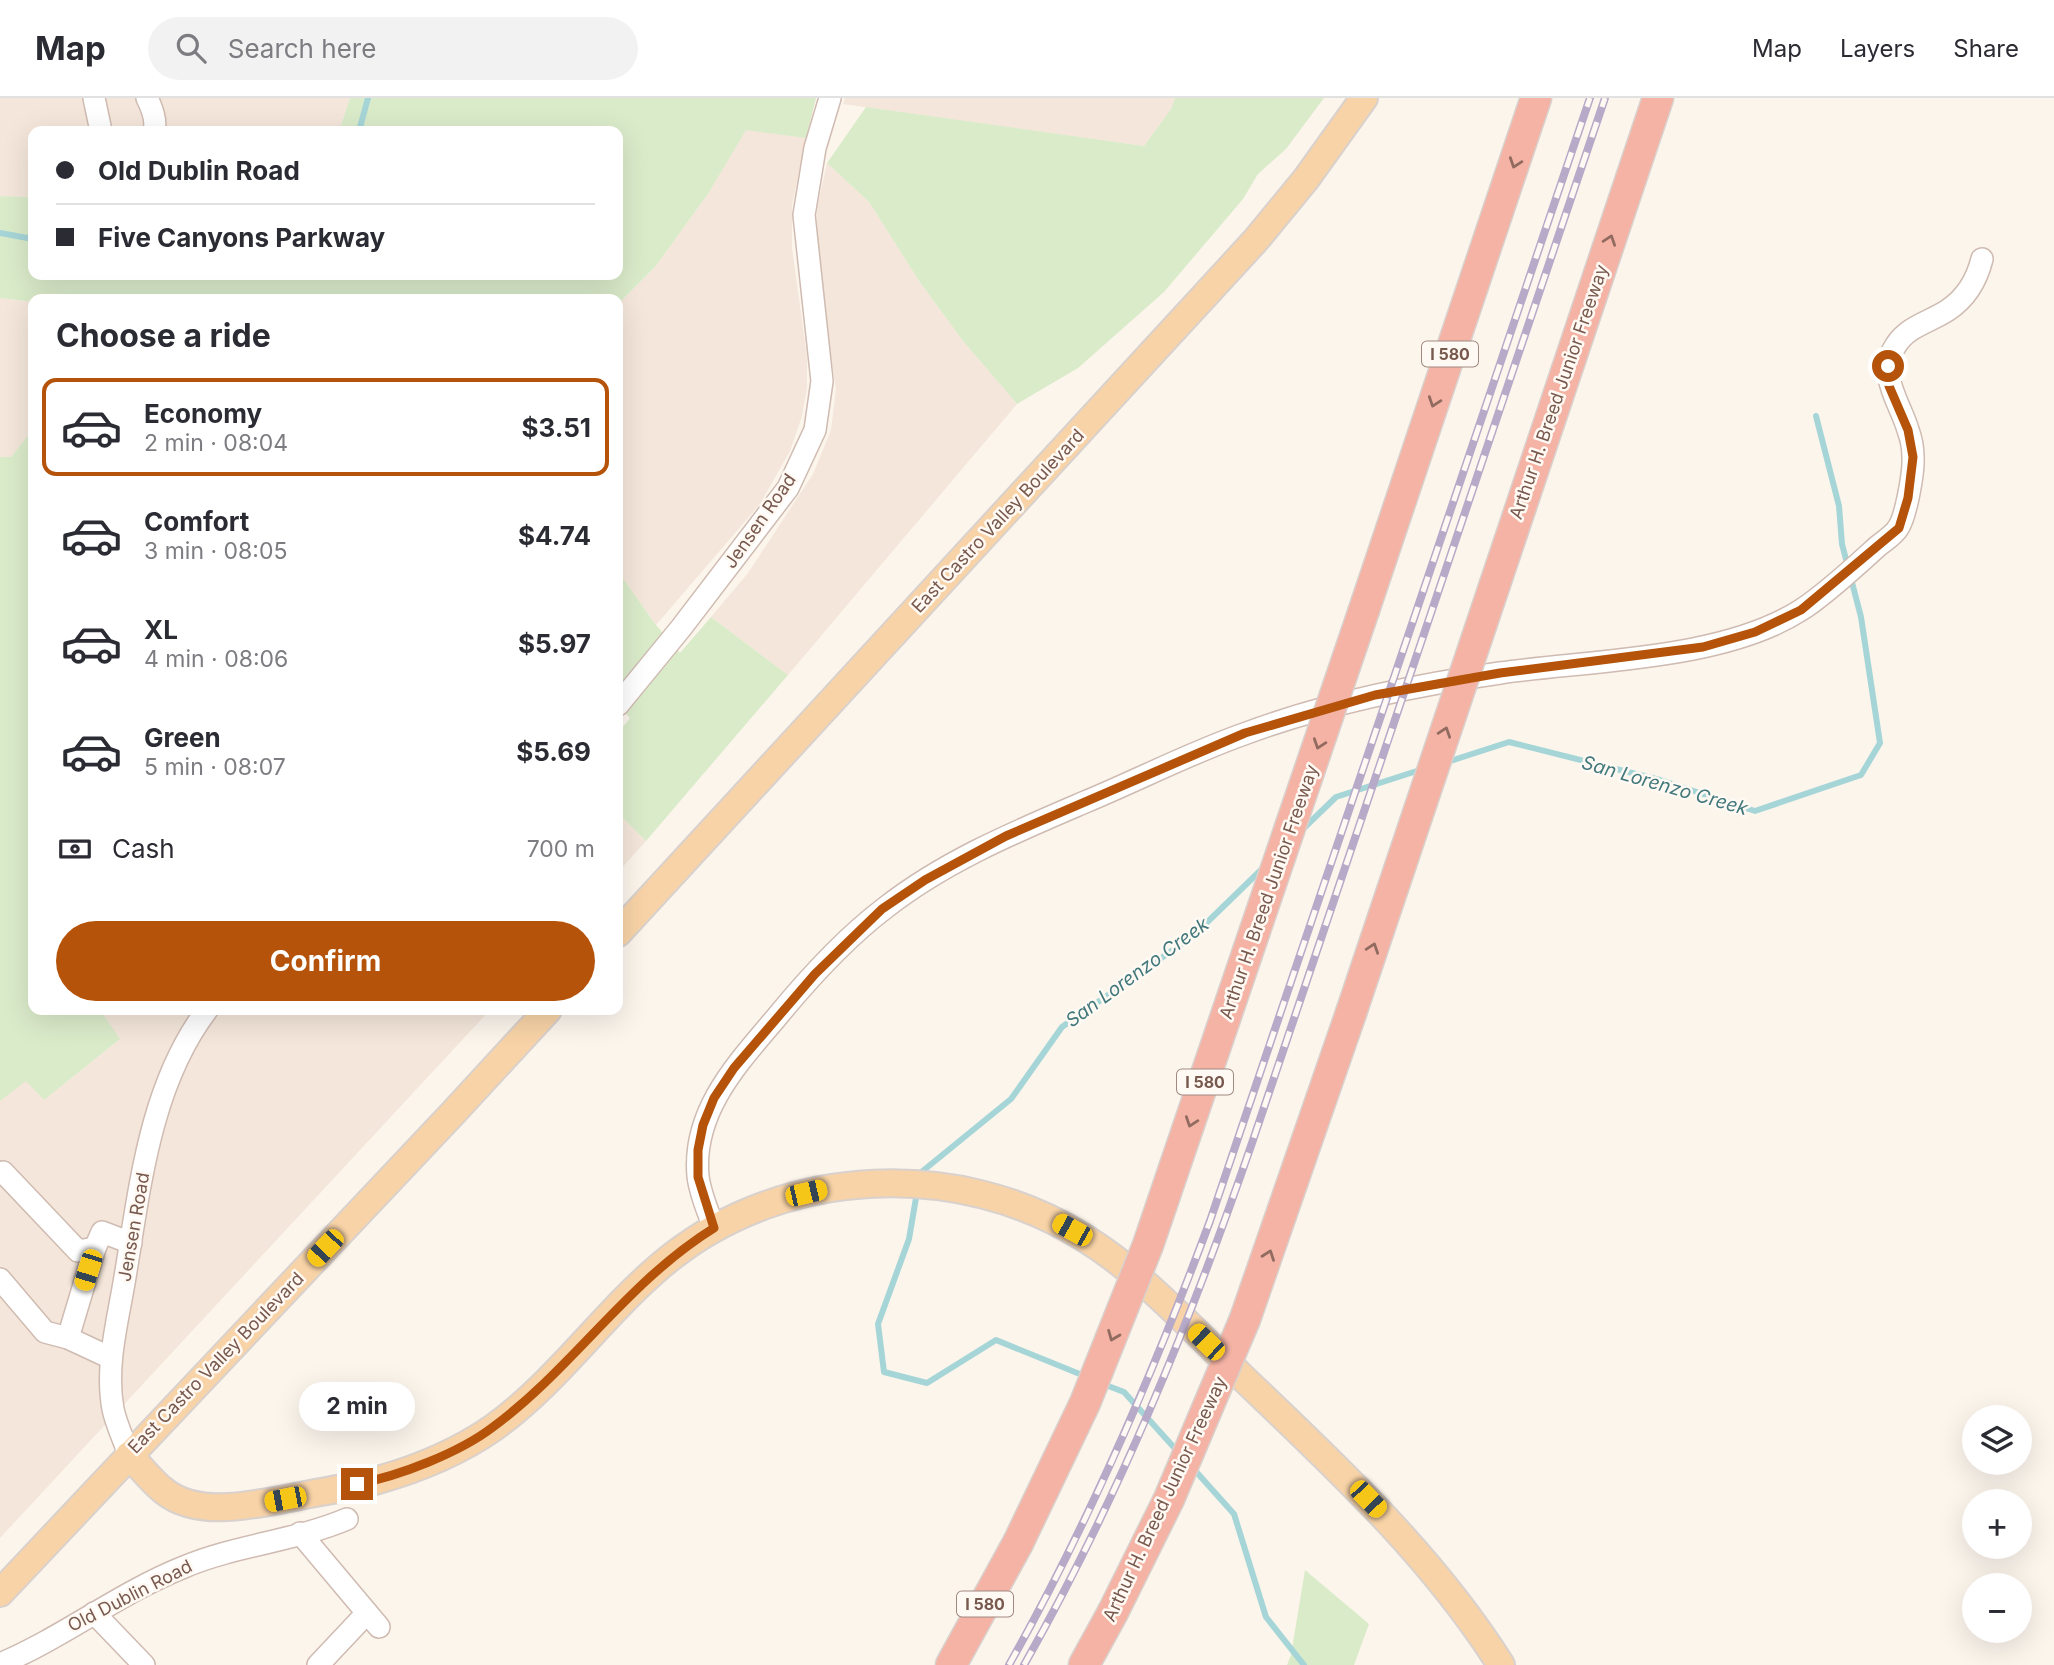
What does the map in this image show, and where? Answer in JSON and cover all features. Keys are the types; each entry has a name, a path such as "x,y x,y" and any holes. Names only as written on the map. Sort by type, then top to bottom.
{"highway":[{"name":"Arthur H. Breed Junior Freeway","path":"951,1665 1018,1543 1085,1404 1144,1255 1536,98"},
{"name":"Arthur H. Breed Junior Freeway","path":"1084,1665 1113,1612 1182,1469 1245,1319 1352,1013 1658,98"}],"main road":[{"name":"East Castro Valley Boulevard","path":"623,928 1255,241 1306,179 1364,98"},
{"name":"East Castro Valley Boulevard","path":"0,1593 543,1015"},
{"path":"129,1455 164,1491 184,1503 237,1508 377,1480 441,1457 492,1428 539,1388 647,1278 685,1246 725,1222 806,1193 831,1188 884,1183 957,1189 998,1198 1034,1211 1072,1230 1117,1260 1338,1468 1423,1558 1501,1665"}],"street":[{"path":"94,98 100,126"},
{"path":"146,98 153,110 155,126"},
{"name":"Jensen Road","path":"623,699 788,488 815,430 822,381 804,215 815,148 830,98"},
{"path":"725,1222 698,1177 703,1125 714,1098 757,1040 824,964 882,909 942,870 1006,836 1245,733 1375,695 1500,673 1703,647 1755,632 1801,610 1899,528 1908,498 1913,457 1908,430 1889,386 1888,366 1895,346 1912,328 1951,309 1977,279 1983,259"},
{"name":"Jensen Road","path":"129,1455 113,1410 111,1358 143,1171 166,1085 203,1015"},
{"path":"0,1174 3,1172 78,1251 94,1248"},
{"path":"68,1338 94,1248 102,1233 131,1243"},
{"path":"0,1279 46,1332 68,1338 111,1358"},
{"name":"Old Dublin Road","path":"0,1664 184,1567 347,1519"},
{"path":"300,1533 373,1620 318,1665"},
{"path":"94,1613 144,1665"}],"shaded area":[{"path":"0,98 350,98 341,126 28,126 28,197 0,196"},
{"path":"845,98 1175,98 1171,109 1144,146 843,104"},
{"path":"746,129 806,138 792,205 792,248 807,357 807,388 802,416 790,451 760,504 656,625 623,578 623,299 655,267 708,194"},
{"path":"827,163 869,202 919,281 963,341 1017,404 788,675 711,617 748,573 813,474 831,430 836,389 815,234"},
{"path":"0,298 28,301 28,435 11,457 0,457"},
{"path":"623,818 646,841 623,866"},
{"path":"103,1015 485,1015 0,1538 0,1101 26,1080 44,1100 119,1040"}],"green space":[{"path":"350,98 816,98 806,138 746,130 708,194 655,267 623,299 623,294 28,294 28,301 0,298 0,196 28,197 28,280 623,280 623,126 341,126"},
{"path":"1175,98 1324,98 1286,149 1258,174 1243,199 1164,292 1078,368 1017,404 963,341 919,281 869,202 827,163 866,107 1144,146 1171,109"},
{"path":"28,435 28,1015 103,1015 120,1039 44,1100 26,1081 0,1101 0,457 11,457"},
{"path":"623,578 656,625 680,653 711,617 788,675 646,841 623,818 623,727 630,718 623,711"},
{"path":"1305,1570 1369,1624 1354,1665 1287,1665"}],"waterway":[{"path":"360,126 368,98"},
{"path":"0,233 28,238"},
{"name":"San Lorenzo Creek","path":"1444,763 1509,742 1660,780 1755,811 1861,775 1880,743 1861,617 1842,544 1839,506 1816,416"},
{"name":"San Lorenzo Creek","path":"1302,830 1336,797 1423,769"},
{"name":"San Lorenzo Creek","path":"919,1178 919,1174 1011,1099 1062,1027 1193,936 1264,867"},
{"name":"San Lorenzo Creek","path":"917,1192 909,1239 878,1324 884,1372 927,1383 996,1340 1087,1377"},
{"name":"San Lorenzo Creek","path":"1103,1384 1124,1392 1179,1453"},
{"name":"San Lorenzo Creek","path":"1191,1466 1234,1514 1266,1617 1304,1665"}],"railway":[{"path":"1009,1665 1066,1557 1118,1447 1166,1335 1210,1221 1590,98"},
{"path":"1024,1665 1091,1539 1121,1474 1177,1343 1228,1210 1605,98"}],"route":[{"path":"357,1484 377,1480 441,1457 492,1428 539,1388 647,1278 685,1246 714,1228 698,1177 698,1150 703,1125 714,1098 734,1068 780,1012 882,909 950,865 1006,836 1245,733 1375,695 1500,673 1703,647 1755,632 1801,610 1899,528 1908,498 1913,457 1908,430 1889,386 1888,366"}]}
